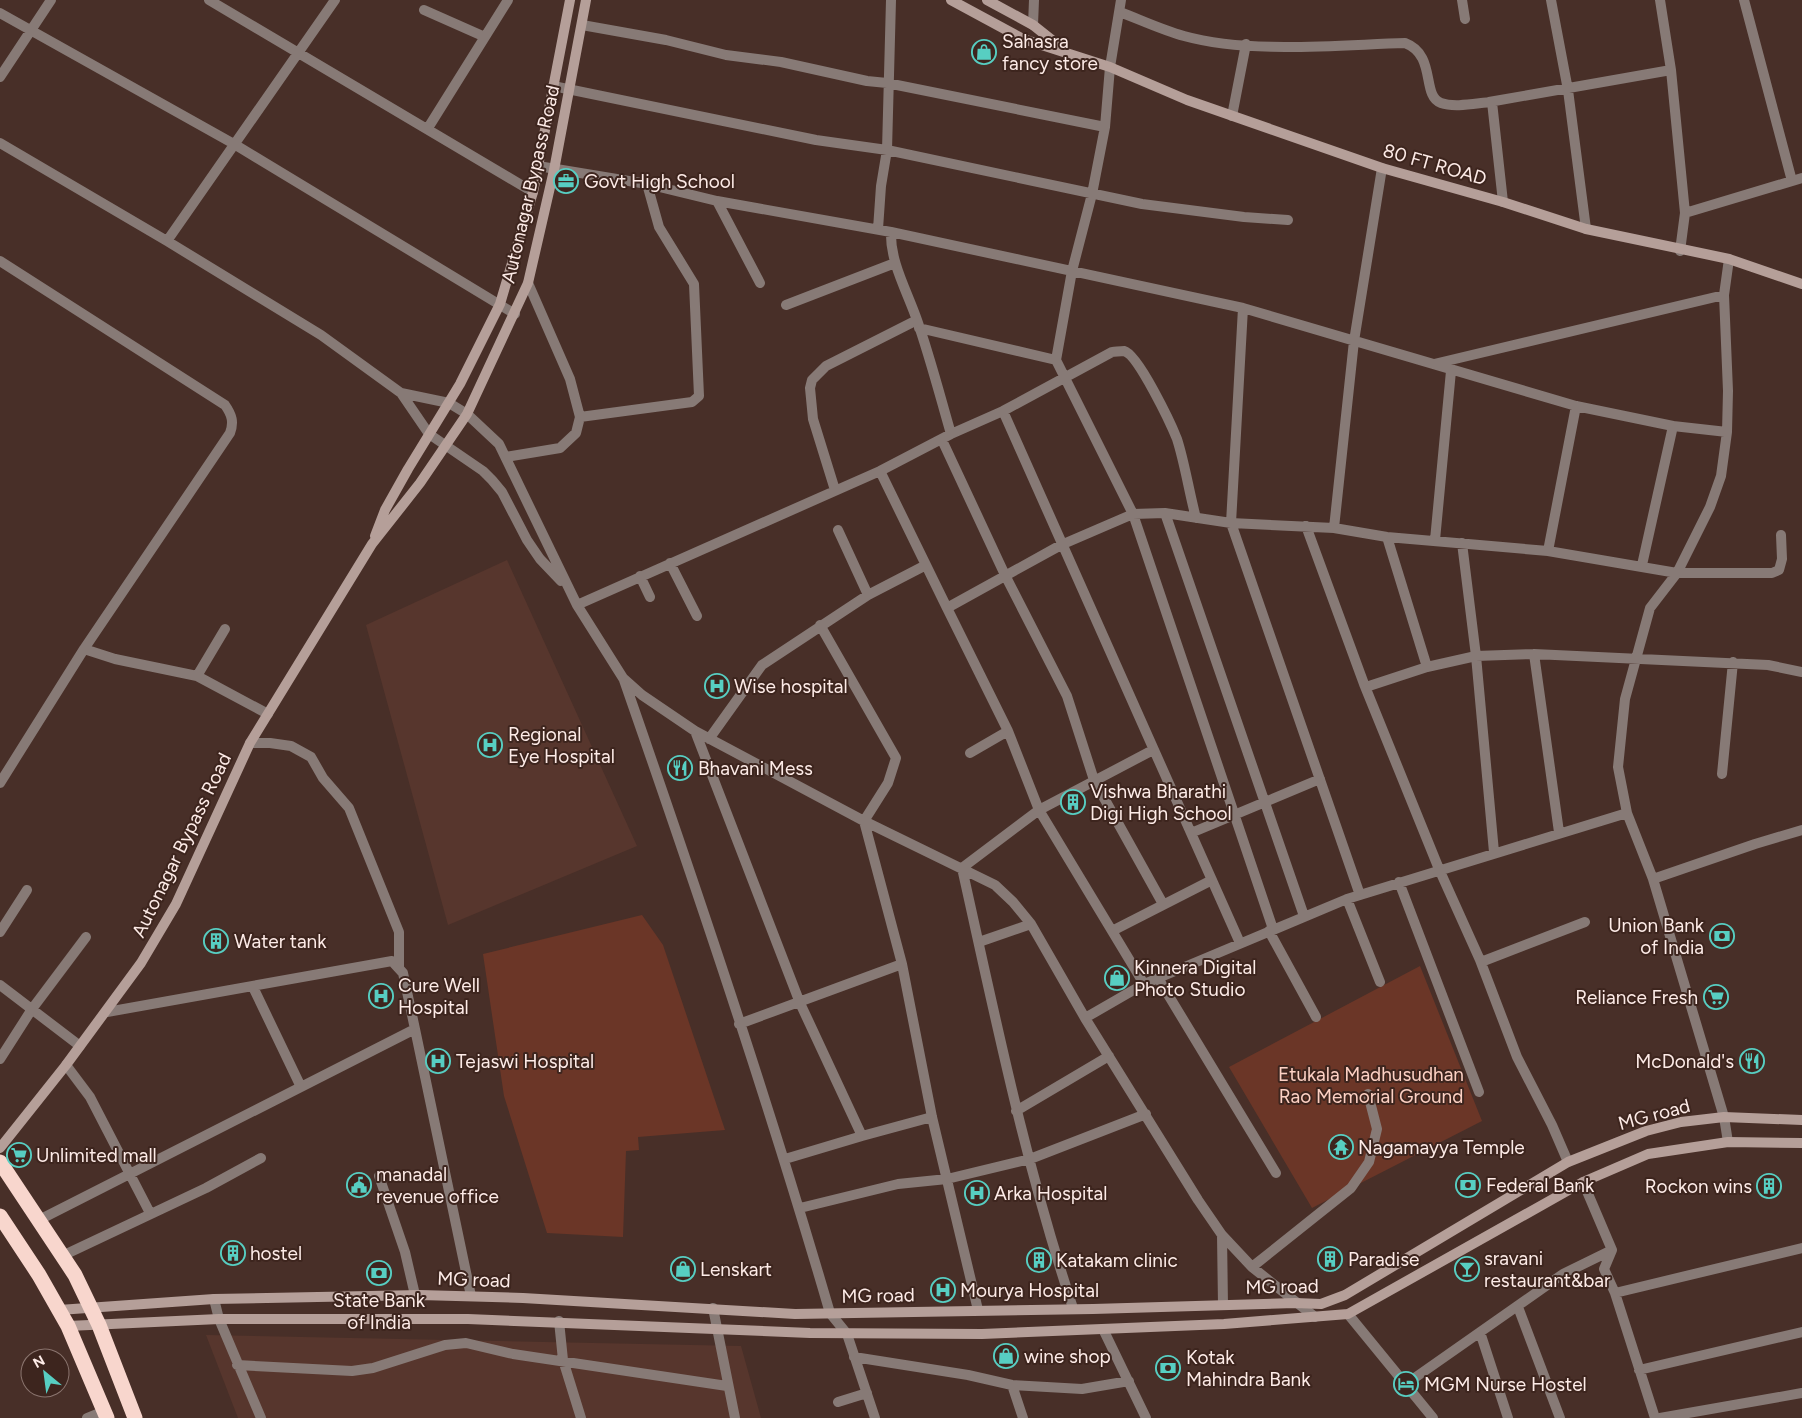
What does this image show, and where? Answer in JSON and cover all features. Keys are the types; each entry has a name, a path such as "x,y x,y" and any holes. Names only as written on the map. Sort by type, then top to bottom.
{"highway":[{"path":"0,1162 37,1221 75,1275 92,1308 135,1418"},
{"path":"0,1216 68,1326 106,1414"}],"main road":[{"name":"Autonagar Bypass Road","path":"372,544 385,510 471,365 500,304 511,273 534,192 570,0"},
{"name":"Autonagar Bypass Road","path":"0,1148 107,1012 141,963 176,904 250,743 372,544 395,517 467,414 528,283 554,170 586,0"},
{"name":"80 FT ROAD","path":"951,0 1024,39 1110,66 1187,100 1382,168 1503,202 1586,230 1728,260 1802,284"},
{"name":"80 FT ROAD","path":"987,0 1033,25 1066,51"},
{"name":"MG road","path":"59,1310 214,1299 415,1295 713,1308 795,1314 1320,1304 1345,1295 1568,1162 1646,1131 1681,1122 1724,1117 1802,1120"},
{"name":"MG road","path":"68,1326 218,1319 559,1321 716,1330 847,1334 982,1334 1224,1324 1348,1314 1583,1182 1648,1154 1728,1142 1802,1143"}],"street":[{"path":"0,76 51,0"},
{"path":"209,0 534,192"},
{"path":"167,241 335,0"},
{"path":"428,128 508,0"},
{"path":"878,230 881,186 887,150 887,83 890,54 891,0"},
{"path":"1033,25 1034,0"},
{"path":"1122,0 1110,66 1105,127 1092,194 1072,271 1056,360 1133,514 1234,813 1271,930 1316,1017"},
{"path":"1462,0 1465,19"},
{"path":"1551,0 1568,90 1586,230"},
{"path":"1660,0 1671,70 1685,213 1680,251"},
{"path":"1685,213 1797,179 1744,0"},
{"path":"424,10 485,37"},
{"path":"1120,12 1185,36 1220,43 1295,47 1404,44 1415,47 1422,54 1432,94 1440,103 1449,104 1489,102 1568,90 1671,70"},
{"path":"0,13 234,144 515,314"},
{"path":"582,24 666,40 726,55 781,62 867,81 887,83 1105,127"},
{"path":"1232,116 1246,44"},
{"path":"553,86 816,140 887,150 1142,204 1244,217 1288,220"},
{"path":"1489,102 1492,102 1503,202"},
{"path":"0,143 167,241 321,335 401,394 429,434 484,471 492,480 502,492 527,540 540,559 565,585"},
{"path":"538,166 647,184 717,201 891,232 1243,308 1434,364 1451,371 1576,406 1673,426 1727,432"},
{"path":"1334,528 1354,341 1382,168"},
{"path":"580,417 692,402 699,396 694,284 659,227 647,184"},
{"path":"717,201 760,283"},
{"path":"891,232 891,247 895,263 918,324 947,437 1006,576 1067,696 1094,780 1164,904"},
{"path":"1728,260 1724,295 1728,391 1727,432 1721,476 1716,492 1677,573 1650,608 1625,700 1618,767 1628,813 1653,879 1724,1117 1728,1142"},
{"path":"0,261 225,405 233,423 230,433 84,649 0,783"},
{"path":"786,305 895,263"},
{"path":"506,457 560,448 576,433 580,417 570,379 528,283"},
{"path":"1434,364 1724,295"},
{"path":"1243,308 1231,523 1360,895"},
{"path":"834,490 812,419 810,388 812,380 826,366 918,324 1056,360"},
{"path":"577,606 640,576 880,470 1003,411 1064,376 1112,352 1124,351 1139,365 1176,439 1196,518"},
{"path":"1435,540 1451,371"},
{"path":"401,394 449,403 467,414 492,435 506,457 565,585 623,678 705,913 739,1024 785,1159 830,1313 847,1334 875,1418"},
{"path":"1548,551 1576,406"},
{"path":"1003,411 1061,545 1240,943"},
{"path":"1642,565 1673,426"},
{"path":"880,470 1008,731 1039,810 1144,984"},
{"path":"1165,513 1304,916"},
{"path":"947,608 1061,545 1133,514 1165,513 1231,523 1334,528 1387,536 1548,551 1642,565 1677,573 1772,573 1779,570 1782,564 1781,535"},
{"path":"1306,526 1366,687 1439,869 1481,962 1517,1057 1552,1125 1568,1162"},
{"path":"838,530 868,595"},
{"path":"1387,536 1427,666"},
{"path":"1462,543 1476,656 1494,852"},
{"path":"670,564 698,616"},
{"path":"709,739 762,665 868,595 926,565"},
{"path":"640,576 650,597"},
{"path":"820,625 896,758 888,783 864,821 902,964 932,1117 978,1310"},
{"path":"197,676 225,628"},
{"path":"84,649 115,659 197,676 268,714"},
{"path":"1366,687 1427,666 1476,656 1534,654 1768,664 1802,672"},
{"path":"1534,654 1560,832"},
{"path":"1722,774 1733,662"},
{"path":"623,678 642,695 695,732 864,821 995,885 1031,924 1085,1018 1198,1200 1222,1235 1252,1267 1315,1317"},
{"path":"970,753 1008,731"},
{"path":"695,732 800,1003 862,1136"},
{"path":"250,743 270,742 291,746 311,757 323,778 349,808 398,932 399,966"},
{"path":"962,868 1039,810 1153,750"},
{"path":"1191,833 1234,813 1320,779"},
{"path":"1085,1018 1144,984 1347,899 1494,852 1628,813"},
{"path":"1653,879 1802,830"},
{"path":"962,868 1016,1111 1073,1308"},
{"path":"1112,931 1212,880"},
{"path":"1398,882 1479,1092"},
{"path":"0,932 27,890"},
{"path":"1347,899 1380,982"},
{"path":"1481,962 1586,922"},
{"path":"978,942 1031,924"},
{"path":"0,1059 32,1009 86,937"},
{"path":"107,1012 253,987 382,961 392,961 399,966 403,973 470,1296"},
{"path":"739,1024 902,964"},
{"path":"1158,978 1276,1172"},
{"path":"0,985 80,1046"},
{"path":"253,987 301,1087"},
{"path":"37,1221 415,1029"},
{"path":"1016,1111 1109,1056"},
{"path":"66,1065 90,1097 131,1173 150,1213"},
{"path":"1252,1267 1351,1188 1369,1162 1376,1128 1368,1094"},
{"path":"800,1208 898,1184 947,1179 1030,1159 1146,1114"},
{"path":"785,1159 932,1117"},
{"path":"62,1256 206,1188 261,1158"},
{"path":"379,1176 402,1243 415,1295"},
{"path":"1583,1182 1612,1250 1604,1269 1615,1293 1655,1418"},
{"path":"1222,1235 1223,1305"},
{"path":"1615,1293 1802,1248"},
{"path":"1406,1384 1563,1274 1612,1250"},
{"path":"214,1299 218,1319 261,1418"},
{"path":"1518,1307 1560,1418"},
{"path":"713,1308 727,1386 735,1418"},
{"path":"1348,1314 1433,1418"},
{"path":"559,1321 563,1360 582,1418"},
{"path":"1103,1328 1146,1418"},
{"path":"1480,1332 1508,1418"},
{"path":"1639,1370 1802,1332"},
{"path":"237,1365 352,1371 373,1368 445,1344 460,1343 512,1354 563,1360 727,1386"},
{"path":"854,1356 968,1375 1012,1385 1082,1389 1129,1381"},
{"path":"1012,1385 1023,1418"},
{"path":"1660,1418 1802,1392"},
{"path":"838,1402 867,1393"},
{"path":"86,1418 106,1414"}],"shaded area":[{"name":"Regional Eye Hospital","path":"507,560 637,846 448,925 366,625"},
{"path":"206,1335 741,1346 761,1418 238,1418"}],"green space":[{"path":"642,915 663,945 725,1130 638,1137 639,1150 626,1151 623,1237 547,1233 504,1096 483,954"},
{"name":"Etukala Madhusudhan Rao Memorial Ground","path":"1420,966 1482,1121 1312,1208 1229,1067"}],"place":[{"name":"Sahasra fancy store","path":"984,52"},
{"name":"Govt High School","path":"566,181"},
{"name":"Wise hospital","path":"717,686"},
{"name":"Regional Eye Hospital","path":"490,745"},
{"name":"Bhavani Mess","path":"680,768"},
{"name":"Vishwa Bharathi Digi High School","path":"1073,802"},
{"name":"Union Bank of India","path":"1722,936"},
{"name":"Water tank","path":"216,941"},
{"name":"Kinnera Digital Photo Studio","path":"1117,978"},
{"name":"Cure Well Hospital","path":"381,996"},
{"name":"Reliance Fresh","path":"1716,997"},
{"name":"Tejaswi Hospital","path":"438,1061"},
{"name":"McDonald's","path":"1752,1061"},
{"name":"Nagamayya Temple","path":"1341,1147"},
{"name":"Unlimited mall","path":"19,1155"},
{"name":"manadal revenue office","path":"359,1185"},
{"name":"Federal Bank","path":"1468,1185"},
{"name":"Rockon wins","path":"1769,1186"},
{"name":"Arka Hospital","path":"977,1193"},
{"name":"hostel","path":"233,1253"},
{"name":"Paradise","path":"1330,1259"},
{"name":"Katakam clinic","path":"1039,1260"},
{"name":"Lenskart","path":"683,1269"},
{"name":"sravani restaurant&bar","path":"1467,1269"},
{"name":"State Bank of India","path":"379,1273"},
{"name":"Mourya Hospital","path":"943,1290"},
{"name":"wine shop","path":"1006,1356"},
{"name":"Kotak Mahindra Bank","path":"1168,1368"},
{"name":"MGM Nurse Hostel","path":"1406,1384"}]}
